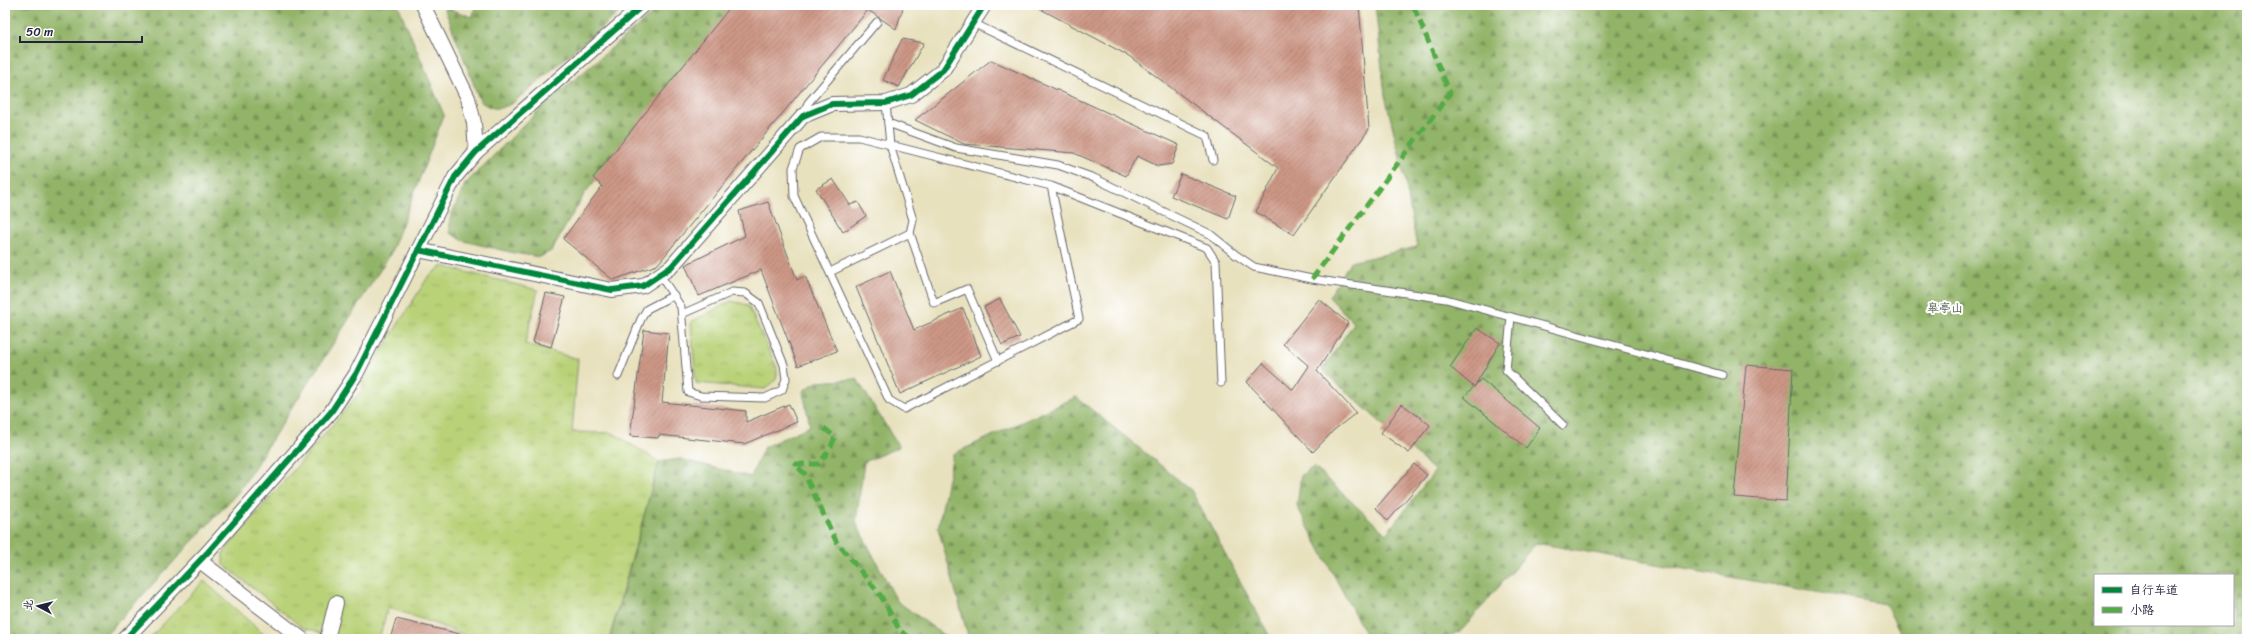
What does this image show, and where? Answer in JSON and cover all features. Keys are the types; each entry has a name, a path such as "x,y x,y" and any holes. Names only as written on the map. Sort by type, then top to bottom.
{"street":[{"path":"423,5 468,98 474,123 476,152"},
{"path":"125,639 200,561 331,412 356,374 455,177 476,152 643,5"},
{"path":"418,250 612,290 643,286 671,267 803,116 832,104 886,103 911,95 943,70 983,8"},
{"path":"200,561 302,639"},
{"path":"327,639 336,603"}],"lane":[{"path":"803,116 808,103 877,22"},
{"path":"973,23 1207,136 1213,160"},
{"path":"886,103 890,145 913,220 910,233 934,302 967,289 998,361"},
{"path":"888,123 956,148 1058,165 1094,178 1210,234 1236,255 1254,267 1312,279 1446,298 1722,375"},
{"path":"1051,186 1079,319 904,409 889,400 794,196 793,168 800,149 821,137 859,137 1051,186 1207,248 1216,262 1221,383"},
{"path":"830,272 910,233"},
{"path":"660,274 681,307 688,392 701,396 765,398 782,390 786,379 784,365 759,303 745,293 732,292 682,314"},
{"path":"618,376 641,319 647,310 674,295"},
{"path":"1511,317 1506,370 1563,425"}],"green space":[{"path":"5,5 398,5 444,115 391,253 239,491 102,639 5,639"},
{"path":"477,5 628,5 514,102 505,107 493,108 480,101 444,7 472,17"},
{"path":"662,5 736,5 585,193 551,251 540,257 514,253 464,241 450,233 450,218 465,184 538,111"},
{"name":"皋亭山","path":"1375,5 2247,5 2247,639 1904,639 1885,604 1536,543 1462,630 1443,639 1368,639 1297,506 1301,475 1314,467 1386,534 1435,471 1322,370 1354,323 1329,297 1350,262 1417,247 1404,175 1385,95"},
{"path":"442,266 538,290 525,344 578,359 572,432 613,433 659,462 609,639 477,639 388,607 379,639 332,639 313,630 304,629 223,564 223,553 363,389 363,380 428,277"},
{"path":"731,301 748,305 776,366 777,374 775,380 765,389 696,383 691,322"},
{"path":"857,379 899,447 864,462 856,523 897,601 949,639 610,639 659,462 680,459 751,477 764,447 810,426 803,391 817,382"},
{"path":"1076,397 1191,490 1271,639 969,639 938,528 953,454"},
{"path":"204,581 269,639 149,639"}],"building":[{"path":"732,5 904,5 896,29 868,10 657,265 613,280 563,239 602,186 593,178"},
{"path":"1033,5 1359,5 1369,129 1294,235 1256,212 1278,168 1129,56"},
{"path":"902,39 924,43 899,87 883,80"},
{"path":"991,60 1179,145 1172,164 1158,166 1137,156 1126,176 1074,153 964,144 915,120"},
{"path":"1181,174 1236,196 1228,219 1171,196"},
{"path":"833,179 850,205 858,202 866,216 843,232 816,189"},
{"path":"768,202 797,280 805,276 837,351 798,366 761,270 699,296 685,265 745,236 739,211"},
{"path":"890,271 914,330 963,308 981,356 900,394 856,287"},
{"path":"546,293 565,297 551,347 533,342"},
{"path":"1000,299 1020,337 1002,345 984,307"},
{"path":"1319,299 1348,323 1317,371 1356,413 1334,430 1313,452 1247,382 1263,363 1293,390 1309,366 1283,344"},
{"path":"1477,328 1500,343 1474,387 1450,367"},
{"path":"644,330 669,333 662,402 746,411 746,422 789,404 797,422 744,444 659,435 658,438 630,436"},
{"path":"1746,365 1793,369 1786,501 1734,497"},
{"path":"1481,379 1540,428 1526,448 1464,397"},
{"path":"1402,404 1430,425 1409,453 1381,433"},
{"path":"1414,464 1427,475 1388,521 1376,508"},
{"path":"396,619 460,634 459,639 390,639"}],"marked path":[{"path":"1312,279 1450,93 1413,5"},
{"path":"824,428 835,437 830,449 819,464 795,464 804,473 836,541 881,596 900,631 912,639"}],"cycle path":[{"path":"125,639 208,552 331,412 356,374 455,177 476,152 643,5"},
{"path":"418,250 612,290 643,286 671,267 803,116 832,104 886,103 911,95 943,70 983,7"}]}
